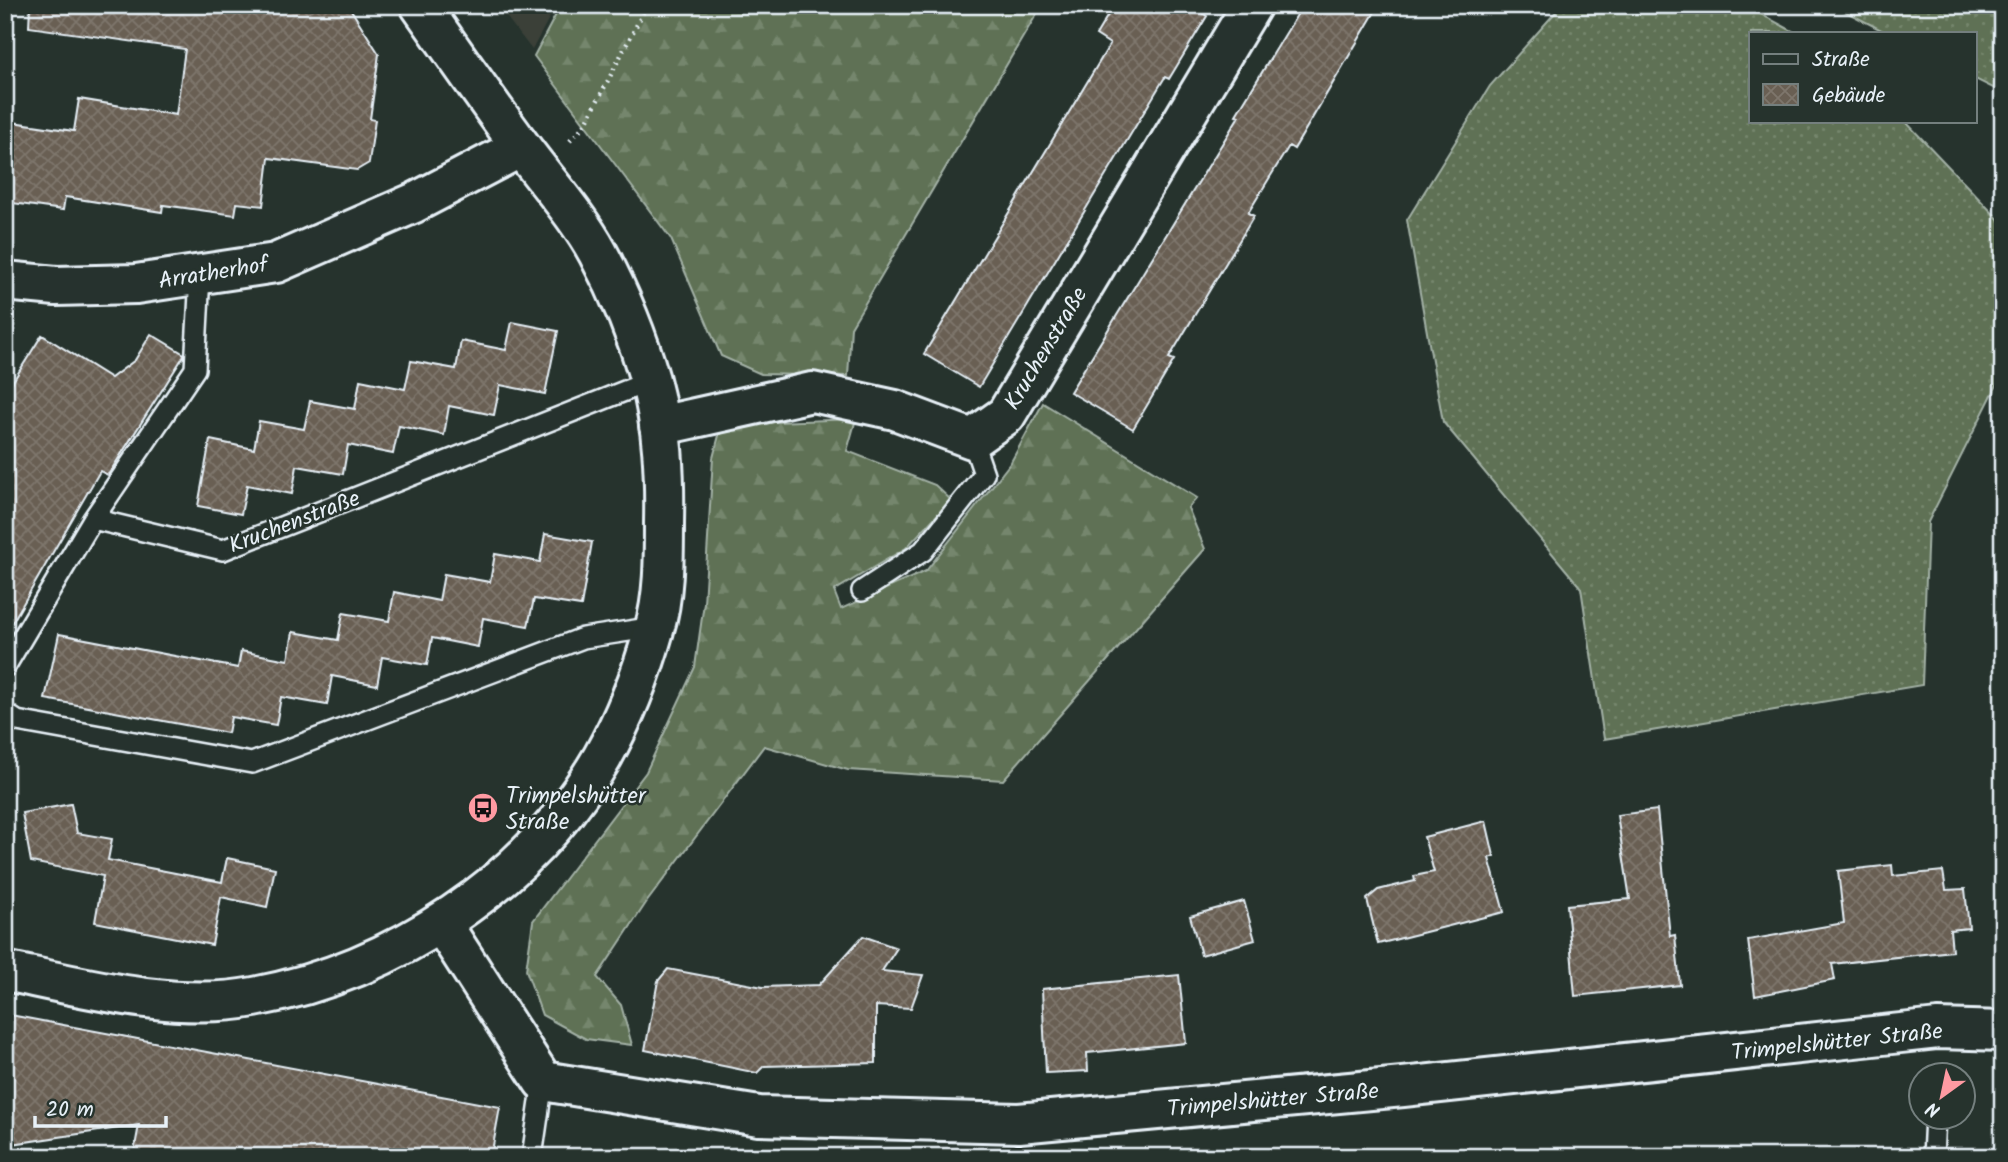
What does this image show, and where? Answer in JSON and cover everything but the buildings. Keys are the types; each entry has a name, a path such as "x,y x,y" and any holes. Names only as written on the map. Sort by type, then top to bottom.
{"street":[{"path":"5,971 120,995 189,1000 250,998 306,985 359,968 442,924 525,855 562,815 603,757 632,692 655,627 664,547 666,465 650,381 626,315 597,251 420,5"},
{"name":"Kruchenstraße","path":"972,439 1006,415 1252,5"},
{"name":"Arratherhof","path":"5,281 56,286 136,284 276,263 414,204 531,160"},
{"path":"659,426 812,392 895,410 972,439"},
{"path":"442,924 543,1081"},
{"name":"Trimpelshütter Straße","path":"543,1081 759,1116 1019,1123 1403,1087 1938,1029 2003,1031"}],"lane":[{"path":"5,667 93,519 195,369 201,274"},
{"name":"Kruchenstraße","path":"93,519 223,550 650,381"},
{"path":"862,591 923,551 984,474 972,439"},
{"path":"5,713 17,721 252,763 583,638 655,627"},
{"path":"532,1157 543,1081"},
{"path":"1933,1157 1934,1130"}],"path":[{"path":"531,160 586,123 647,5"}],"shaded area":[{"path":"497,5 556,5 532,50"}],"green space":[{"path":"561,5 1042,5 851,327 848,376 761,374 721,356 671,239 534,56"},
{"path":"1562,5 1744,5 1794,32 1749,32 1749,122 1906,122 2003,224 2003,373 1928,522 1922,685 1604,739 1581,588 1443,422 1407,220 1490,86"},
{"path":"1833,5 2003,5 2003,93 1976,80 1976,32 1885,32"},
{"path":"1043,403 1197,498 1188,508 1205,549 1003,780 848,770 764,746 646,903 597,977 621,1005 632,1045 586,1039 542,1015 526,970 533,921 646,772 695,667 704,603 713,458 722,424 856,419 847,451 935,485 951,500 906,548 834,591 841,609 926,571 1011,462"}],"place":[{"name":"Trimpelshütter Straße","path":"483,808"}]}
